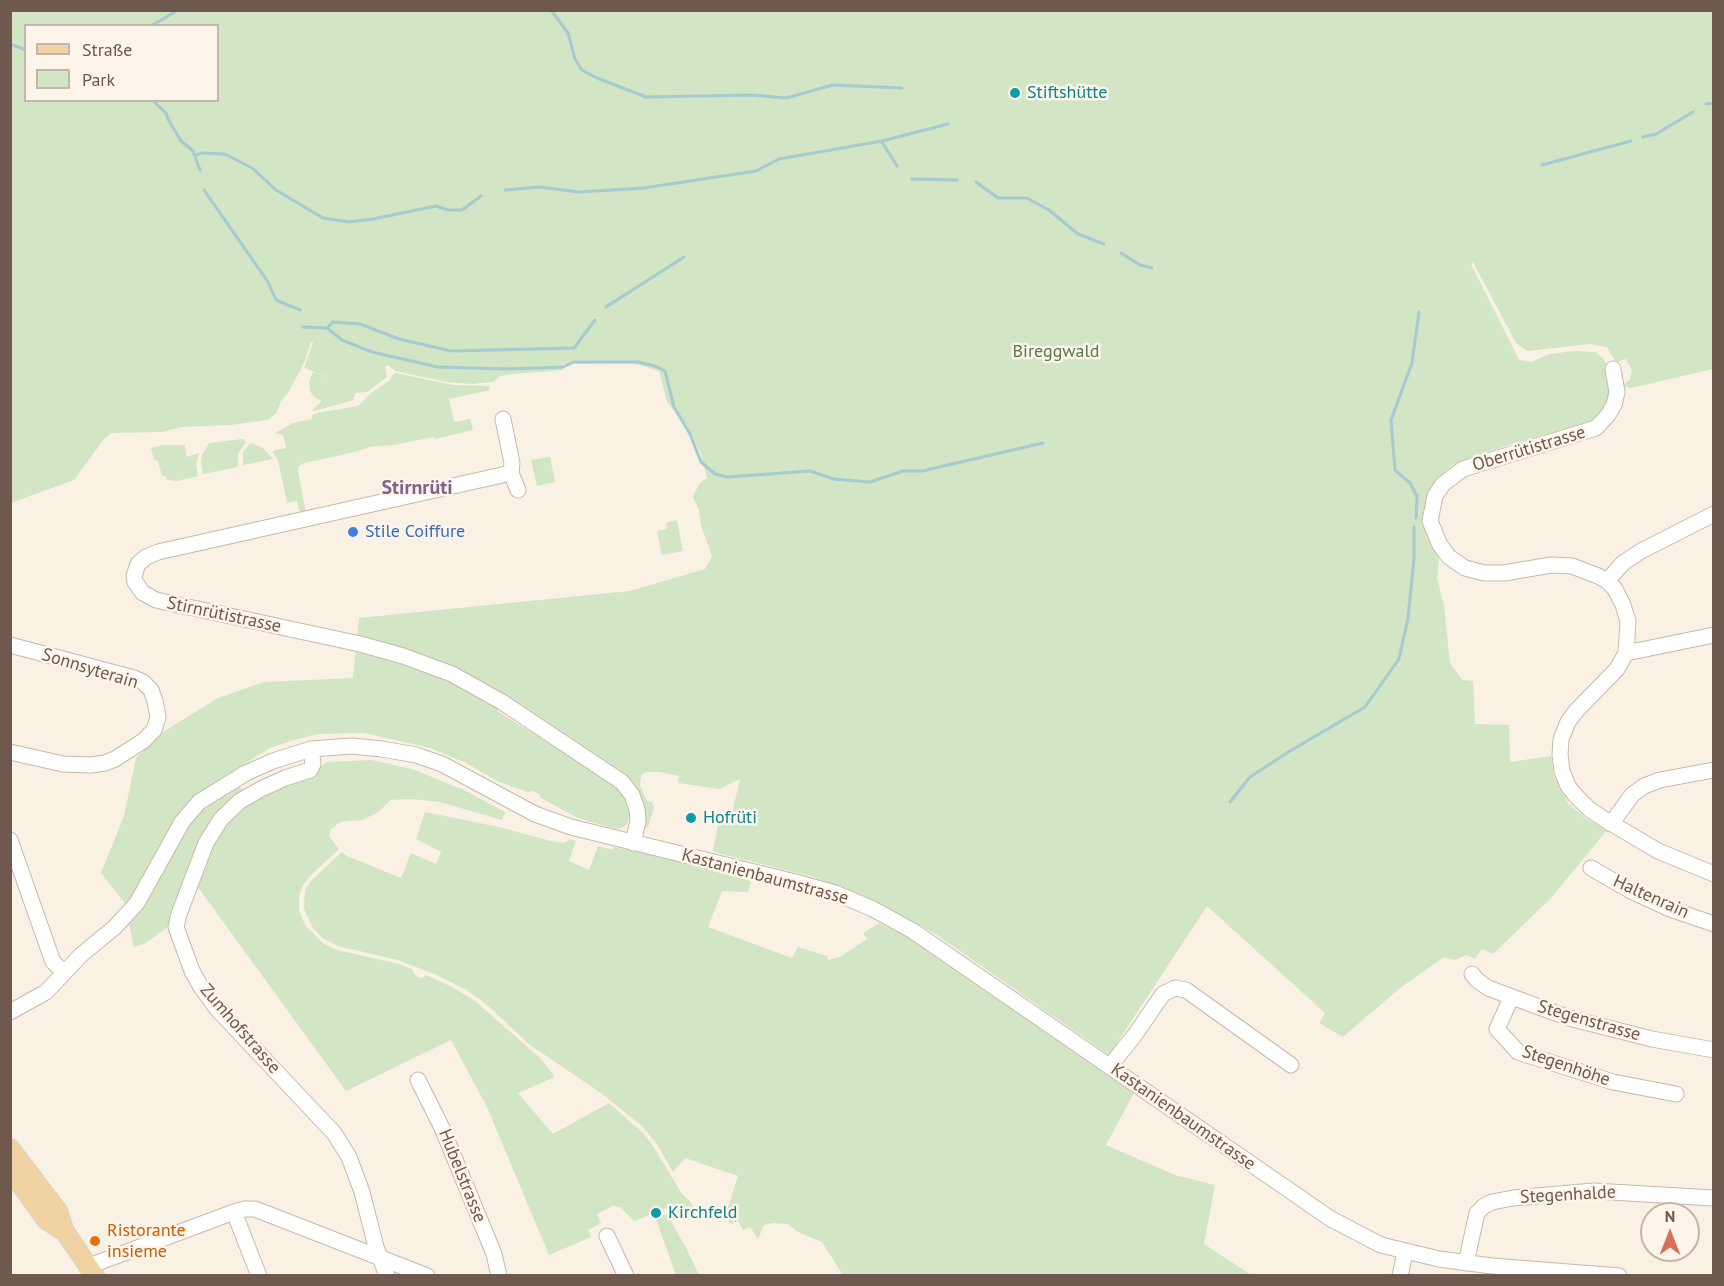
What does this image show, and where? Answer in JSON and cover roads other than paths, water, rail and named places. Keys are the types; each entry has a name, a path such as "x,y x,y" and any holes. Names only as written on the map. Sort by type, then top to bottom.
{"main road":[{"path":"10,1148 58,1211 65,1232 92,1271"},
{"path":"10,1170 46,1220 65,1232"}],"street":[{"name":"Oberrütistrasse","path":"1607,581 1582,568 1551,564 1504,573 1484,573 1465,568 1449,557 1440,545 1430,521 1435,496 1443,484 1463,469 1596,428 1614,405 1617,392 1613,369"},
{"path":"503,419 512,463 511,473 518,490"},
{"name":"Stirnrütistrasse","path":"511,473 158,552 146,557 138,564 134,576 135,582 143,593 156,600 360,644 404,656 452,675 502,702 622,782 632,795 637,809 638,820 633,843"},
{"path":"1713,514 1641,551 1623,563 1607,581 1623,605 1628,621 1626,653 1606,682 1576,711 1565,728 1561,747 1562,771 1568,786 1589,809 1658,851 1713,874"},
{"path":"1626,653 1713,635"},
{"name":"Sonnsyterain","path":"10,645 143,682 151,690 158,717 154,730 143,741 105,763 63,764 10,752"},
{"name":"Kastanienbaumstrasse","path":"10,1012 46,992 81,955 115,927 137,903 182,822 199,802 246,773 273,761 311,749 352,746 382,748 416,755 442,764 549,820 580,830 800,883 873,909 913,931 1331,1219 1381,1245 1405,1252 1466,1263 1619,1275"},
{"name":"Zumhofstrasse","path":"311,749 313,764 310,770 261,789 240,801 221,819 206,843 176,927 192,971 201,987 218,1009 334,1133 349,1157 387,1275"},
{"path":"1611,824 1632,795 1644,786 1660,780 1713,770"},
{"path":"10,840 53,962 64,972"},
{"name":"Haltenrain","path":"1590,868 1651,900 1713,924"},
{"name":"Stegenstrasse","path":"1472,974 1488,988 1569,1018 1614,1031 1713,1050"},
{"path":"1110,1066 1130,1042 1163,994 1175,988 1181,988 1195,996 1291,1065"},
{"name":"Stegenhöhe","path":"1511,998 1497,1029 1518,1052 1613,1082 1676,1094"},
{"name":"Hubelstrasse","path":"418,1080 442,1128 494,1254 499,1275"},
{"name":"Stegenhalde","path":"1466,1263 1477,1213 1492,1202 1594,1191 1713,1198"},
{"path":"92,1271 245,1209 261,1210 428,1275"},
{"path":"234,1212 259,1275"},
{"path":"607,1236 626,1275"},
{"path":"1400,1275 1405,1252"}],"waterway":[{"path":"154,24 178,10"},
{"path":"551,10 568,33 575,59 582,70 646,97 752,95 786,98 833,85 902,88"},
{"path":"1212,10 1217,10"},
{"path":"10,44 24,49"},
{"path":"154,102 166,113 181,141 193,151 200,170"},
{"path":"1706,104 1714,103"},
{"path":"1643,137 1656,134 1693,112"},
{"path":"505,190 539,187 579,192 644,188 756,171 779,159 882,141 948,124"},
{"path":"1542,165 1631,141"},
{"path":"882,142 897,166"},
{"path":"195,156 201,153 225,154 252,168 276,190 323,218 349,222 436,206 448,210 462,210 481,196"},
{"path":"912,179 957,180"},
{"path":"976,182 998,198 1027,198 1049,210 1078,234 1104,244"},
{"path":"204,190 268,282 276,300 300,310"},
{"path":"1121,253 1140,265 1152,268"},
{"path":"606,307 684,257"},
{"path":"1416,518 1417,496 1410,483 1395,470 1391,420 1412,363 1419,312"},
{"path":"327,328 333,322 360,324 399,339 451,351 574,348 595,320"},
{"path":"303,327 327,328 342,340 372,352 438,367 506,369 563,367 574,362 638,362 655,366 665,371 674,407 690,434 701,462 715,474 727,477 810,471 834,479 870,482 903,471 922,471 1043,443"},
{"path":"1230,802 1250,777 1365,707 1399,659 1408,618 1414,559 1414,527"}],"place":[{"name":"Stiftshütte","path":"1015,93"},
{"name":"Stile Coiffure","path":"353,532"},
{"name":"Hofrüti","path":"691,818"},
{"name":"Kirchfeld","path":"656,1213"},
{"name":"Ristorante insieme","path":"95,1241"}],"district":[{"name":"Stirnrüti","path":"417,488"}],"park label":[{"name":"Bireggwald","path":"1056,352"}]}
